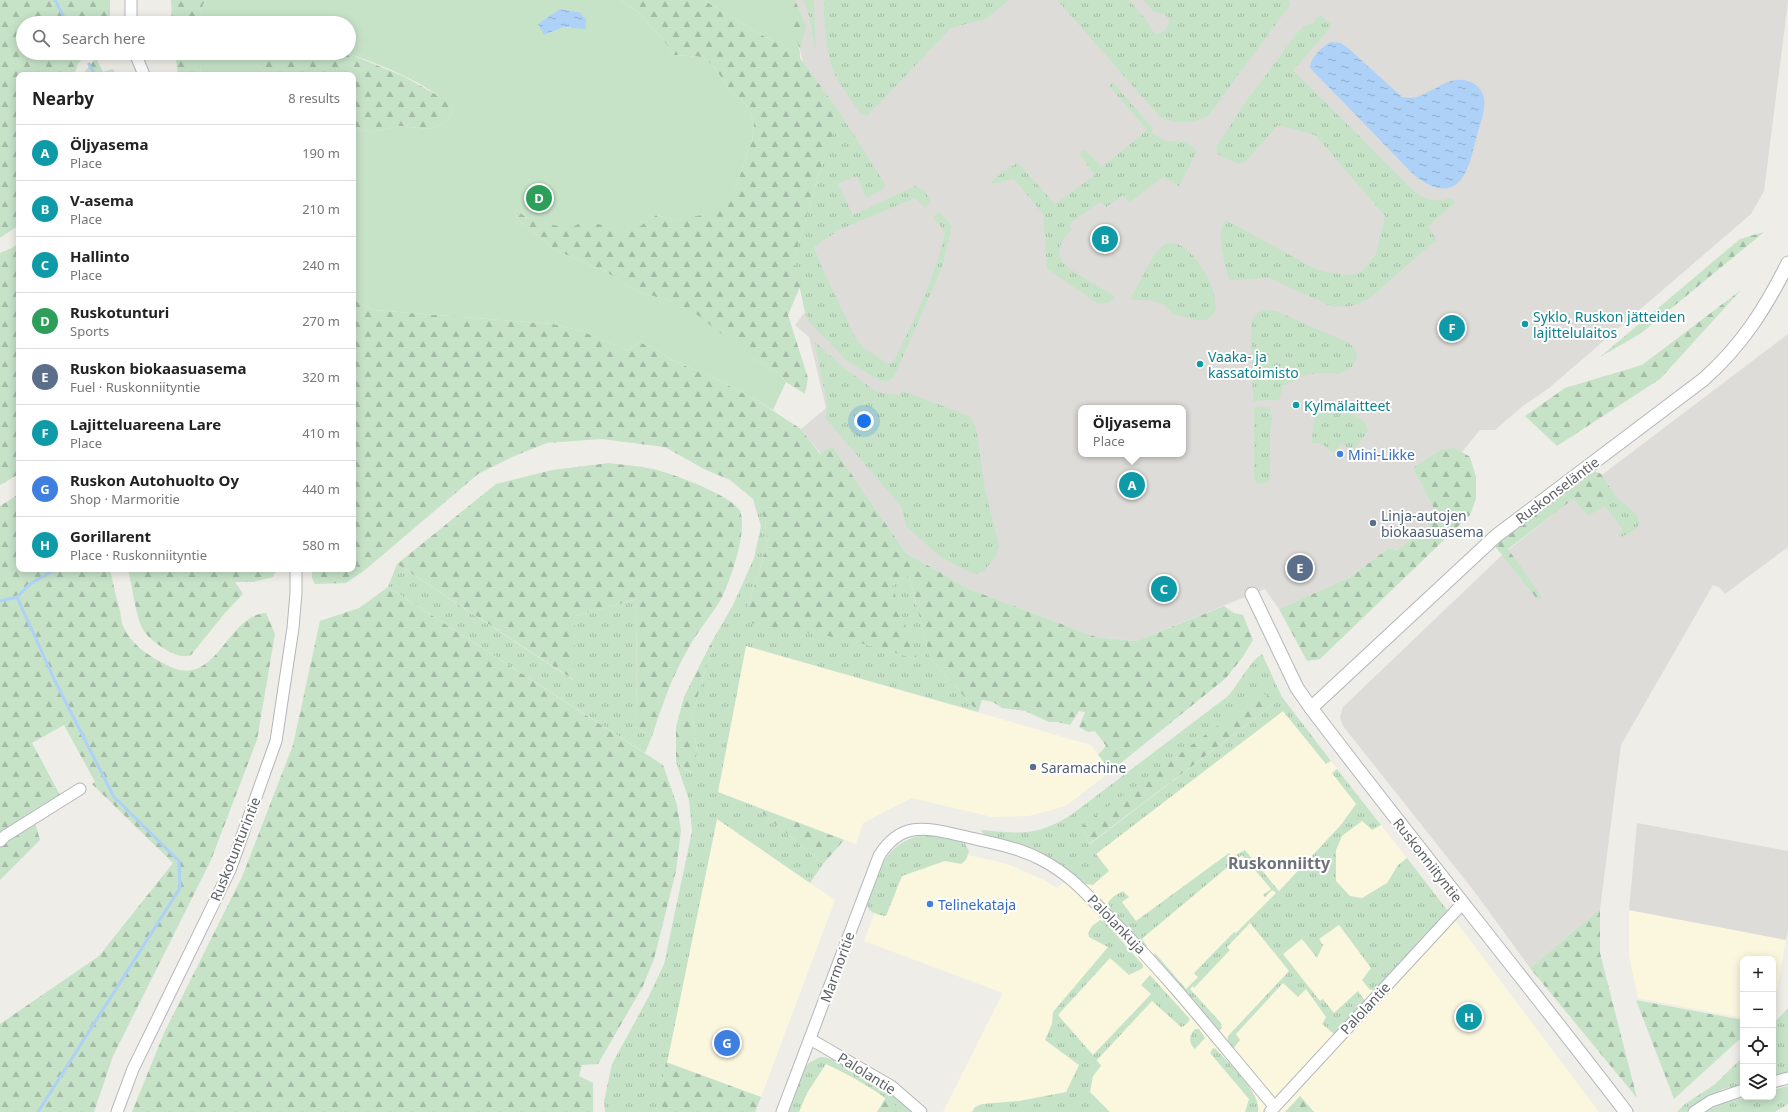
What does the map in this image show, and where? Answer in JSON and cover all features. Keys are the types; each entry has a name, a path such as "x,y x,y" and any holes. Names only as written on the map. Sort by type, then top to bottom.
{"street":[{"path":"131,0 131,16"},
{"path":"138,60 143,72"},
{"name":"Ruskonseläntie","path":"1311,708 1496,536 1698,384 1723,362 1744,338 1784,279 1788,263"},
{"name":"Ruskotunturintie","path":"117,1112 133,1069 230,870 276,741 293,628 296,572"},
{"name":"Ruskonniityntie","path":"1252,594 1282,660 1297,688 1311,708 1462,904 1550,1013 1626,1112"},
{"path":"0,841 5,836 80,789"},
{"name":"Palolankuja","path":"905,832 922,828 1005,846 1042,860 1074,881 1146,954 1272,1109"},
{"name":"Marmoritie","path":"782,1112 874,865 884,847 890,841 905,832"},
{"name":"Palolantie","path":"1272,1109 1462,904"},
{"name":"Palolantie","path":"810,1039 891,1086 921,1112"},
{"path":"1776,1081 1788,1078"},
{"path":"1694,1112 1711,1101 1740,1091"}],"shaded area":[{"path":"785,0 1788,0 1764,191 1751,214 1549,388 1523,406 1495,430 1480,430 1462,452 1419,479 1440,518 1397,550 1389,548 1350,577 1279,609 1265,589 1136,641 1096,637 969,589 906,553 832,446 821,454 801,429 826,408 809,337 795,325 805,312 794,261 826,153 790,10"},
{"path":"1788,334 1788,547 1725,594 1720,588 1713,585 1621,745 1600,909 1530,968 1474,891 1343,726 1340,717 1343,707 1502,555 1611,468"},
{"path":"746,646 1091,745 1111,771 1066,806 1029,816 992,817 912,798 863,823 856,844 718,792"},
{"path":"1283,711 1326,764 1331,761 1448,911 1599,1112 1314,1112 1300,1096 1285,1112 943,1112 1003,993 864,941 888,877 943,849 1007,864 1044,880 1057,888 1074,874 1086,884 1096,854"},
{"path":"717,819 835,900 761,1097 666,1062"},
{"path":"1637,823 1788,851 1788,929 1786,940 1629,910"},
{"path":"1629,910 1786,940 1776,990 1776,956 1740,956 1740,1017 1638,998 1629,956"},
{"path":"826,1064 848,1074 886,1097 877,1112 799,1112 807,1093"}],"green space":[{"path":"0,0 110,0 110,16 16,16 16,60 81,60 75,72 16,72 16,227 0,238"},
{"path":"171,0 205,0 199,16 172,16"},
{"path":"205,0 620,0 639,13 674,55 702,57 714,67 727,86 748,107 754,123 752,141 735,189 716,207 702,215 676,220 656,215 640,226 625,228 582,222 569,229 527,218 517,210 514,212 517,219 555,250 606,272 636,291 673,302 699,316 752,358 777,372 786,382 773,410 714,378 674,361 651,347 639,342 629,351 582,331 553,324 373,310 356,301 356,127 370,132 399,126 430,129 441,125 450,117 453,108 417,82 356,56 356,16 199,16","holes":["560,9 579,12 571,28 564,27 544,35"]},
{"path":"620,0 704,0 751,29 800,56 840,113 819,173 794,261 800,287 788,315 808,378 805,394 786,382 777,372 752,358 673,302 636,291 606,272 555,250 517,219 514,212 517,210 527,218 640,226 656,215 676,220 735,189 752,141 754,123 748,107 727,86 714,67 702,57 674,55 639,13"},
{"path":"704,0 785,0 790,10 800,56 751,29"},
{"path":"725,0 795,0 806,26 801,48"},
{"path":"803,0 814,0 816,54 809,16"},
{"path":"824,0 1009,0 986,19 951,28 867,116 861,114 843,89 834,73 827,46"},
{"path":"1057,0 1129,0 1156,34 1165,29 1170,20 1166,15 1154,12 1143,0 1289,0 1290,5 1208,116 1196,121 1177,122 1159,116"},
{"path":"1322,15 1324,19 1331,23 1332,26 1293,70 1415,192 1432,200 1451,198 1455,203 1428,226 1437,241 1429,246 1369,299 1352,306 1333,307 1269,278 1230,280 1228,278 1225,265 1221,240 1222,226 1225,221 1228,221 1312,267 1321,271 1346,275 1358,274 1376,254 1385,216 1315,135 1278,125 1246,161 1238,164 1217,154 1216,147 1242,107 1297,33 1305,25 1314,23 1316,18"},
{"path":"356,57 403,76 444,99 453,108 450,117 441,125 430,129 399,126 370,132 356,127 356,72 264,72 254,60 356,60"},
{"path":"94,60 97,60 103,72 84,72"},
{"path":"176,60 200,60 201,72 178,72"},
{"path":"200,60 254,60 264,72 201,72"},
{"path":"113,69 114,72 103,72"},
{"path":"1113,82 1153,129 1151,133 1166,141 1186,142 1197,151 1179,186 1163,177 1129,203 1123,195 1106,207 1100,202 1069,224 1072,230 1064,238 1060,247 1060,255 1063,262 1073,271 1116,297 1108,303 1097,303 1047,269 1043,214 1014,179 992,184 992,181 1008,168 1018,163 1055,204 1095,175 1079,154 1085,150 1102,167 1147,130 1109,86"},
{"path":"840,113 885,184 883,190 866,198 857,176 838,184 853,215 915,186 923,189 931,201 925,208 915,198 839,230 814,247 856,339 864,348 888,364 893,363 916,315 930,283 941,250 945,232 933,217 939,212 952,226 943,265 894,377 887,382 880,381 846,360 809,322 805,312 794,261 819,173"},
{"path":"1764,232 1640,334 1600,357 1740,239"},
{"path":"1171,243 1180,245 1194,257 1201,266 1211,285 1216,305 1215,313 1206,320 1196,320 1173,314 1163,304 1149,300 1134,300 1131,298 1146,268 1156,253 1165,244"},
{"path":"16,245 16,476 0,485 0,253"},
{"path":"1741,290 1660,379 1557,446 1525,416 1565,388 1642,365"},
{"path":"356,301 373,310 553,324 582,331 629,351 639,342 651,347 674,361 714,378 753,398 801,429 820,454 832,446 906,553 969,589 1096,637 1136,641 1224,606 1234,613 1243,615 1253,640 1242,658 1226,678 1111,771 1098,755 1106,746 1095,731 1088,732 1079,727 1085,712 1079,711 1070,725 1058,722 1049,722 1025,711 1002,708 993,702 982,700 978,712 930,658 909,575 892,586 917,659 846,639 750,623 747,609 767,546 765,519 753,499 730,480 704,469 665,447 601,439 547,443 512,457 478,474 365,570 346,583 315,584 312,578 312,572 356,572"},
{"path":"1266,310 1276,311 1347,342 1353,347 1357,354 1356,360 1352,366 1341,373 1306,375 1283,386 1279,400 1253,401 1251,322 1257,313"},
{"path":"814,341 844,368 877,392 898,395 903,391 969,416 976,427 985,489 999,546 996,556 983,572 975,574 939,556 906,526 901,506 825,418 828,408"},
{"path":"1256,407 1271,407 1269,415 1273,414 1270,432 1270,478 1268,482 1259,484 1256,483 1254,478 1254,409"},
{"path":"1322,410 1345,412 1366,423 1368,431 1352,452 1342,443 1333,453 1322,444 1312,443 1314,420 1318,413"},
{"path":"1456,448 1470,457 1476,477 1476,499 1470,515 1320,659 1307,661 1279,609 1350,577 1389,548 1397,550 1439,518 1413,468 1442,449"},
{"path":"609,463 657,470 702,486 715,492 735,505 740,511 742,520 742,531 737,556 724,592 720,601 682,659 668,691 652,736 636,727 637,599 575,616 574,680 397,564 496,484 552,470"},
{"path":"1593,470 1601,474 1616,497 1605,506 1588,516 1573,499 1508,549 1542,597 1538,600 1494,545"},
{"path":"16,496 16,572 111,572 122,624 130,638 149,655 171,667 179,670 193,670 204,665 214,656 242,624 253,616 266,613 275,634 257,740 211,860 113,1056 94,1112 0,1112 0,1024 99,956 173,863 92,784 95,782 64,725 32,743 60,795 32,812 40,840 0,880 0,506"},
{"path":"1616,497 1634,513 1638,518 1639,523 1631,532 1621,537 1617,535 1623,530 1605,506"},
{"path":"753,499 765,519 767,546 747,609 916,659 891,586 909,575 930,658 978,712 746,646 718,792 754,806 823,864 810,883 717,819 657,1112 605,1112 604,1101 612,1064 649,996 664,964 692,831 689,800 676,762 691,773 697,752 692,715 713,645 710,645 733,605 754,558 761,526"},
{"path":"397,564 573,680 575,616 637,599 636,727 652,736 645,753 388,587"},
{"path":"129,572 276,572 273,577 253,582 235,582 243,594 225,613 191,655 177,655 158,645 144,631 136,611"},
{"path":"388,587 663,765 677,805 681,830 676,871 654,959 643,986 598,1064 582,1065 579,1076 593,1083 593,1112 132,1112 164,1033 242,877 293,745 320,621 359,608"},
{"path":"710,645 713,645 692,715 697,752 692,773 676,762 676,727 684,697"},
{"path":"1262,654 1282,697 1331,761 1326,764 1283,711 1096,854 1109,871 1093,885 1086,884 1061,864 1044,854 1006,840 985,835 981,831 1028,832 1048,827 1071,815 1228,696 1258,657","holes":["1278,701 1090,844 1082,826"]},
{"path":"1262,693 1278,701 1089,844 1082,826"},
{"path":"1337,769 1381,825 1372,830 1362,821 1342,836 1336,850 1336,881 1350,896 1362,898 1387,883 1398,865 1407,858 1448,911 1375,991 1369,989 1362,980 1371,968 1339,925 1319,939 1323,945 1317,958 1302,939 1283,954 1320,1001 1323,999 1334,1013 1358,991 1365,1001 1334,1034 1322,1024 1326,1017 1306,989 1298,997 1283,983 1236,1034 1240,1040 1233,1049 1227,1045 1228,1036 1289,971 1250,923 1227,947 1230,950 1194,988 1193,986 1190,989 1221,1023 1222,1028 1218,1032 1152,959 1155,953 1186,989 1198,977 1194,973 1234,932 1236,933 1276,893 1272,890 1265,897 1263,895 1271,889 1242,855 1144,937 1142,939 1147,946 1143,947 1112,913 1108,902 1114,896 1123,891 1129,897 1122,902 1136,921 1229,853 1232,857 1245,850 1279,891 1340,826 1356,804 1332,773"},
{"path":"754,806 844,840 823,864"},
{"path":"922,835 935,835 964,842 969,851 966,860 961,864 945,861 902,876 886,916 870,911 867,902 880,869 891,851 909,839"},
{"path":"1600,909 1600,953 1637,1098 1530,968"},
{"path":"1100,920 1105,922 1143,965 1143,968 1129,975 1110,958 1058,1015 1093,1055 1151,994 1141,985 1150,975 1190,1019 1188,1022 1181,1027 1152,1001 1097,1060 1101,1066 1093,1076 1090,1092 1110,1112 972,1112 975,1107 982,1104 1019,1101 1066,1092 1079,1065 1045,1040 1052,1024 1053,1012 1108,947 1089,937 1088,933 1092,926"},
{"path":"1636,1000 1740,1019 1740,1039 1674,1099"},
{"path":"1788,1008 1788,1073 1776,1076 1776,1028 1776,1021"},
{"path":"1195,1029 1199,1029 1205,1038 1195,1049 1190,1042 1190,1039 1191,1034"},
{"path":"1213,1048 1216,1049 1250,1087 1258,1104 1258,1112 1245,1112 1249,1099 1210,1053"},
{"path":"820,1057 831,1059 856,1070 893,1096 912,1112 903,1112 866,1085 826,1064 807,1093 799,1112 787,1112 805,1068 809,1063"},
{"path":"1740,1060 1740,1085 1723,1089 1703,1100 1686,1112 1677,1112 1685,1104 1714,1085"},
{"path":"666,1062 761,1097 755,1112 657,1112"},
{"path":"1788,1086 1788,1104 1775,1112 1705,1112 1714,1107 1738,1099 1776,1100 1776,1089"},
{"path":"1300,1096 1314,1112 1285,1112"},
{"path":"886,1097 903,1112 877,1112"}],"water":[{"path":"560,9 579,12 586,19 586,29 564,27 544,35 538,24"},
{"path":"1331,42 1341,43 1348,48 1402,97 1411,98 1419,96 1451,81 1468,81 1474,83 1478,87 1484,98 1483,114 1469,164 1461,179 1455,185 1449,188 1435,187 1414,175 1312,70 1310,67 1315,56 1324,46"}],"waterway":[{"path":"55,0 63,16"},
{"path":"89,64 93,72"},
{"path":"38,1112 180,888 179,861 114,797 55,681 17,597 30,584 51,572"},
{"path":"0,601 17,597"}],"place":[{"name":"Ruskotunturi","path":"539,198"},
{"name":"V-asema","path":"1105,239"},
{"name":"Syklo, Ruskon jätteiden lajittelulaitos","path":"1525,324"},
{"name":"Lajitteluareena Lare","path":"1452,328"},
{"name":"Vaaka- ja kassatoimisto","path":"1200,364"},
{"name":"Kylmälaitteet","path":"1296,405"},
{"name":"Mini-Likke","path":"1340,454"},
{"name":"Öljyasema","path":"1132,485"},
{"name":"Linja-autojen biokaasuasema","path":"1373,523"},
{"name":"Ruskon biokaasuasema","path":"1300,568"},
{"name":"Hallinto","path":"1164,589"},
{"name":"Saramachine","path":"1033,767"},
{"name":"Telinekataja","path":"930,904"},
{"name":"Gorillarent","path":"1469,1017"},
{"name":"Ruskon Autohuolto Oy","path":"727,1043"}],"district":[{"name":"Ruskonniitty","path":"1279,863"}]}
